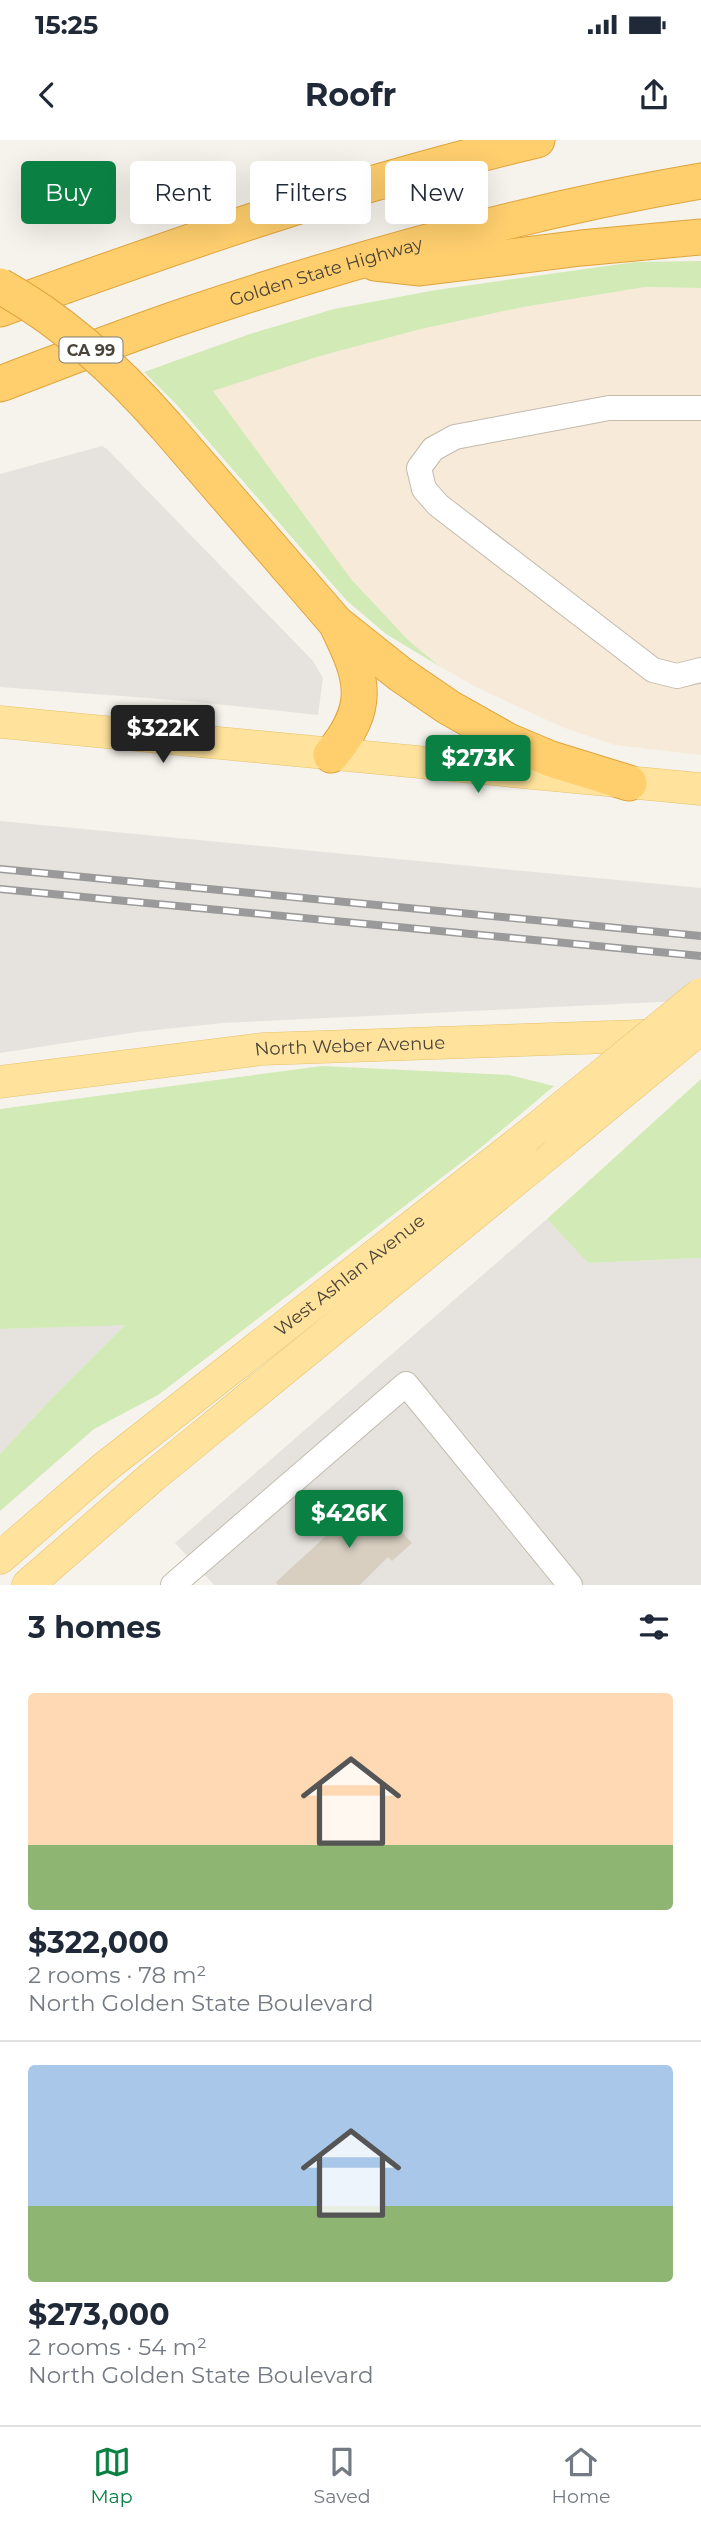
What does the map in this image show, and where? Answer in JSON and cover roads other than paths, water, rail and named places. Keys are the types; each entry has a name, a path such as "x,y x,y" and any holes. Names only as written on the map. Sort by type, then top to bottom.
{"highway":[{"path":"0,309 282,210 383,179 537,140"},
{"name":"Golden State Highway","path":"0,384 182,317 358,261 524,217 701,181"},
{"path":"358,261 420,268 581,248 701,237"},
{"path":"0,286 35,307 78,339 111,369 166,426 336,623 424,691 508,741 551,759 629,783"},
{"path":"331,755 356,718 360,698 358,674 336,623"}],"main road":[{"path":"0,722 701,789"},
{"name":"West Ashlan Avenue","path":"0,1558 114,1460 526,1137 701,994"},
{"name":"West Ashlan Avenue","path":"28,1585 152,1477 701,1031"},
{"name":"North Weber Avenue","path":"0,1082 262,1049 701,1031"}],"lane":[{"path":"701,408 609,408 455,437 433,449 419,468 424,489 438,505 653,670 677,676 701,670"},
{"path":"173,1585 406,1384 570,1585"}],"railway":[{"path":"0,869 701,936"},
{"path":"0,889 701,956"}]}
